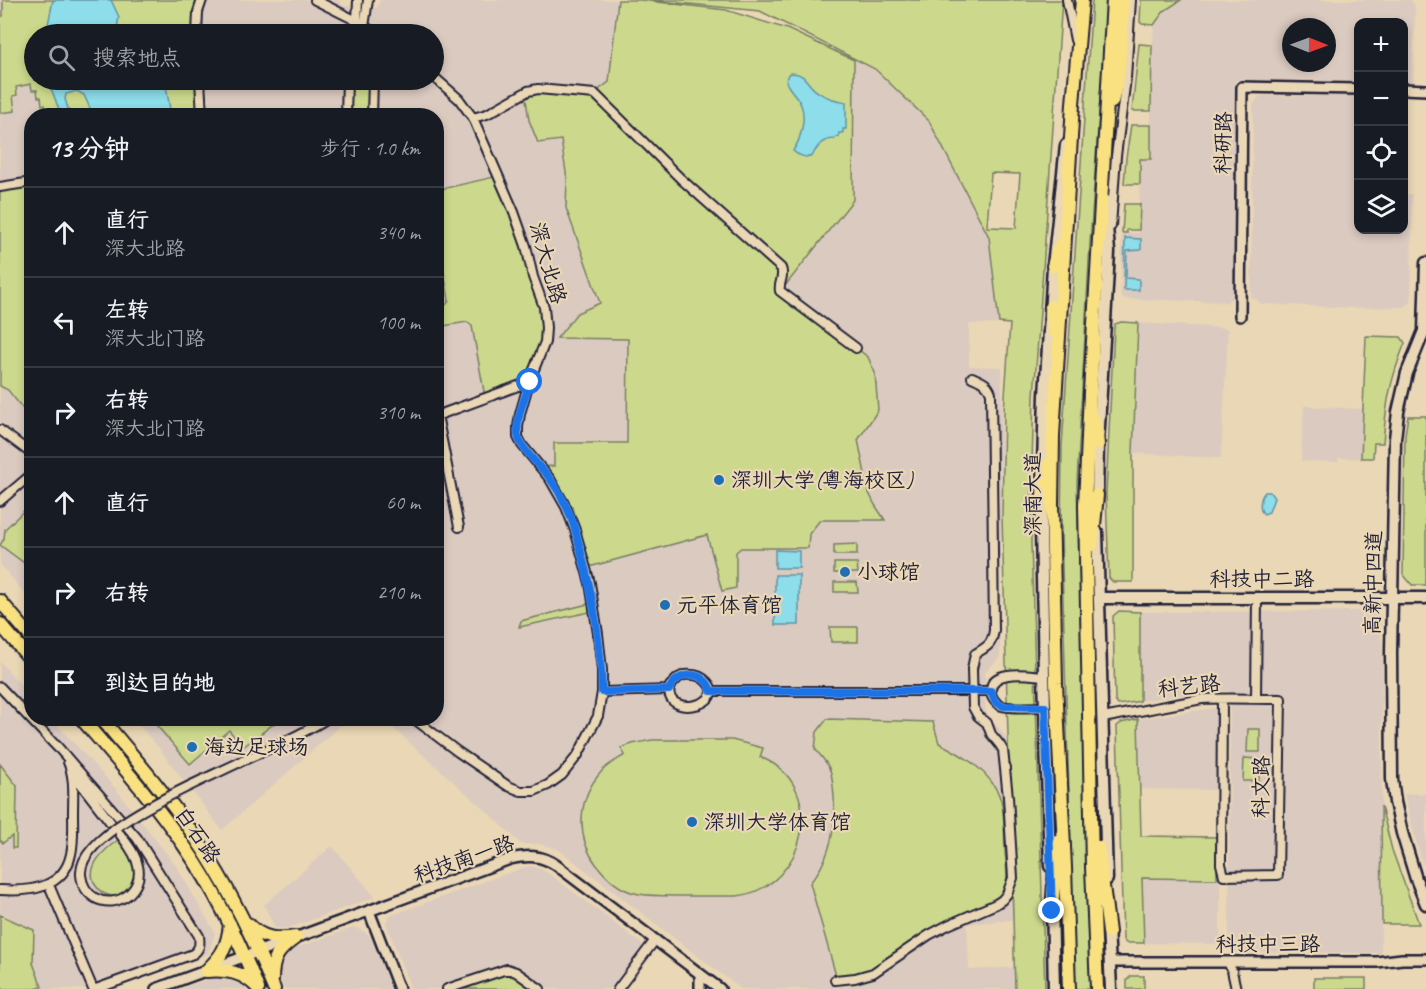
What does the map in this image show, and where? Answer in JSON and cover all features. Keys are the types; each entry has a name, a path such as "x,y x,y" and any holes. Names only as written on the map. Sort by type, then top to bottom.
{"main road":[{"path":"1076,0 1077,50"},
{"name":"深南大道","path":"1069,989 1053,596 1052,504 1053,436 1073,104 1082,0"},
{"path":"1096,989 1085,505 1113,0"},
{"path":"1104,141 1119,70 1123,0"},
{"path":"1054,989 1041,528 1053,266 1064,158 1073,104"},
{"path":"1103,160 1109,252 1097,495 1111,989"},
{"path":"1053,266 1066,225"},
{"name":"高新中四道","path":"1426,263 1426,324 1423,337 1413,355 1407,373 1395,439 1391,742 1393,789 1405,844 1426,904"},
{"path":"1051,306 1058,357"},
{"path":"1090,392 1098,444"},
{"path":"1043,466 1053,596"},
{"path":"1086,606 1097,495"},
{"name":"科技中二路","path":"1099,598 1426,598"},
{"path":"0,602 24,629"},
{"path":"0,624 24,652"},
{"name":"白石路","path":"88,726 185,846 230,924 246,956 258,988"},
{"name":"白石路","path":"108,726 183,819 209,858 243,919 273,987"},
{"path":"1091,787 1109,932"},
{"path":"1052,911 1060,789"},
{"path":"243,919 264,936 285,939 296,937"},
{"path":"206,971 224,950 230,924"},
{"path":"273,987 273,964 278,952 296,937"},
{"path":"206,971 224,970 238,973 258,988"}],"street":[{"path":"198,24 198,12 202,0"},
{"path":"315,0 357,24"},
{"path":"358,0 362,24"},
{"path":"363,24 368,0"},
{"path":"1067,0 1077,50"},
{"path":"1109,252 1116,156 1126,78 1131,0"},
{"name":"深大北路","path":"424,726 508,786 521,791 534,791 562,775 578,755 598,716 602,692 602,670 591,594 575,530 566,507 550,479 518,437 520,414 545,342 544,307 514,212 472,118 459,99 444,86"},
{"name":"科研路","path":"1240,316 1242,87 1354,89"},
{"path":"472,118 487,114 528,91 538,89 595,94 681,179 781,268 783,276 779,286 780,291 856,348"},
{"path":"1408,89 1426,90"},
{"path":"201,90 202,108"},
{"path":"346,108 347,90"},
{"path":"372,108 373,90"},
{"path":"0,187 24,183"},
{"path":"835,980 873,973 929,935 996,904 1007,894 1013,878 1004,756 987,723 975,712 972,691 972,662 975,654 987,647 992,640 994,630 991,393 983,381 972,377"},
{"path":"444,413 530,382"},
{"path":"0,430 24,448"},
{"path":"444,451 459,527"},
{"path":"0,501 24,481"},
{"path":"1256,699 1257,598"},
{"path":"696,675 705,680 711,691 705,702 689,707 673,700 669,690 678,678 696,675"},
{"path":"1044,675 1003,676 996,679 991,691 995,702 1003,706 1045,707"},
{"path":"0,687 24,712"},
{"path":"602,692 669,690"},
{"path":"711,691 991,691"},
{"name":"科艺路","path":"1102,717 1202,699 1281,699"},
{"name":"科文路","path":"1222,699 1221,864 1224,876 1278,875 1281,699"},
{"path":"38,726 137,838 199,936 198,950 193,954 94,989 49,885"},
{"path":"56,745 83,789 113,825 115,828 120,834 130,847 139,866 139,876 135,887 129,895 116,901 95,898 87,891 80,873 83,859 107,834 115,828 121,824 151,806 314,726"},
{"path":"0,890 36,888 49,885 58,879 71,855 73,774"},
{"name":"科技南一路","path":"156,989 510,859 533,856 545,858 556,865 720,989"},
{"path":"369,911 399,989"},
{"path":"618,989 656,940"},
{"name":"科技中三路","path":"1110,962 1377,962 1426,959"},
{"path":"1228,962 1236,989"},
{"path":"447,989 507,969 519,974 540,989"},
{"path":"700,974 700,989"}],"shaded area":[{"name":"深圳大学(粤海校区)","path":"0,0 339,0 343,6 377,8 380,0 640,0 726,10 787,29 892,78 917,101 988,230 1003,271 1002,324 969,324 969,366 1002,367 1000,657 985,672 985,711 1010,742 1020,919 967,924 969,970 1021,967 1021,989 741,989 558,849 540,844 521,844 391,726 444,726 444,108 24,108 24,593 0,564"},
{"path":"1181,0 1411,0 1415,6 1413,82 1408,82 1408,18 1354,18 1354,81 1235,80 1233,297 1227,302 1127,299 1121,296 1122,233 1139,233 1140,159 1151,159 1154,25 1164,11"},
{"path":"1260,96 1354,96 1354,234 1408,234 1408,194 1412,194 1411,302 1404,307 1356,308 1262,304 1251,296 1253,105"},
{"path":"1138,323 1228,330 1221,458 1133,453"},
{"path":"1304,406 1363,409 1361,458 1338,458 1338,462 1301,461"},
{"path":"1376,611 1381,617 1382,662 1381,953 1233,952 1229,945 1230,691 1210,691 1140,701 1140,612"},
{"path":"0,662 24,688 24,726 58,726 115,788 177,867 215,933 208,954 112,989 0,989"},
{"path":"1214,708 1219,710 1218,790 1140,789 1138,719"},
{"path":"140,726 340,726 222,830"},
{"path":"1404,794 1426,794 1426,870 1420,856"},
{"path":"332,846 375,897 286,929 275,928 264,905"},
{"path":"530,866 541,869 555,878 642,944 643,949 613,989 534,989 504,975 462,989 411,989 386,923 389,916"},
{"path":"1142,878 1220,879 1220,944 1144,943"},
{"path":"355,927 371,936 391,989 180,989"}],"green space":[{"path":"3,0 202,0 198,24 24,24 24,85 16,87 17,95 13,96 15,111 0,113 0,17 3,16"},
{"path":"618,0 640,0 726,10 787,29 854,60 853,200 781,291 868,357 875,373 878,410 858,440 869,493 885,520 820,520 809,534 808,548 741,548 736,552 736,588 722,591 707,535 585,568 575,530 540,467 554,466 554,443 627,443 628,339 557,338 577,313 600,303 566,208 567,179 561,140 538,143 529,120 525,93 528,91 593,94 609,82"},
{"path":"648,0 1062,0 1034,396 1032,463 1031,543 1045,989 1015,989 1002,517 1004,411 1010,324 999,323 989,237 929,121 875,69 760,11","holes":["991,173 1020,174 1016,228 987,227"]},
{"path":"1092,0 1107,0 1090,243 1077,483 1090,989 1075,989 1061,534 1062,446"},
{"path":"1141,0 1181,0 1164,11 1154,25 1140,22"},
{"path":"1139,44 1152,45 1151,111 1132,111"},
{"path":"37,90 201,90 202,108 46,108 45,105 42,105 41,97 38,97"},
{"path":"351,90 370,90 369,108 350,108"},
{"path":"1131,125 1151,125 1151,159 1140,159 1140,184 1124,184"},
{"path":"498,176 514,212 546,328 529,382 485,397 472,326 467,322 444,326 444,306 449,300 444,272 444,188"},
{"path":"24,183 24,410 8,390 0,386 0,187"},
{"path":"1124,204 1140,204 1139,230 1127,230 1127,233 1122,233"},
{"path":"1138,323 1133,453 1133,582 1113,582 1109,578 1106,493 1114,328 1115,324"},
{"path":"1366,336 1401,337 1405,343 1390,392 1383,443 1374,443 1373,458 1361,458"},
{"path":"1408,416 1426,416 1426,585 1412,585 1403,574 1405,435"},
{"path":"24,511 24,563 0,545 4,539 5,529"},
{"path":"857,544 857,555 834,555 834,545"},
{"path":"834,563 857,563 858,573 834,573"},
{"path":"834,582 857,582 858,592 834,592"},
{"path":"588,604 590,612 519,627 521,621"},
{"path":"1119,611 1140,612 1140,701 1118,705 1115,701 1113,616"},
{"path":"830,627 858,627 858,642 831,642"},
{"path":"827,719 933,722 939,743 967,759 991,781 1001,800 1003,812 1007,868 1004,890 1001,895 986,906 940,925 886,962 860,975 853,976 836,976 810,883 824,861 834,825 834,799 830,770 815,749 817,732"},
{"path":"1138,719 1141,836 1217,837 1217,879 1142,878 1144,943 1126,943 1123,940 1117,726"},
{"name":"海边足球场","path":"157,726 271,726 243,747 229,730 190,764"},
{"path":"1248,729 1260,729 1260,752 1247,752"},
{"name":"深圳大学体育馆","path":"652,740 732,740 763,748 760,757 782,770 796,789 802,811 801,834 793,856 780,875 761,889 737,896 677,896 636,894 616,884 603,873 589,853 582,829 582,816 588,792 604,769 625,755 621,748"},
{"path":"1244,758 1259,759 1259,781 1243,781"},
{"path":"0,764 17,786 16,848 12,848 12,836 3,843 0,840"},
{"path":"1381,806 1392,850 1419,924 1382,924"},
{"path":"118,840 131,857 136,877 127,891 112,896 97,888 92,873 97,860"},
{"path":"0,915 34,930 33,963 42,987 0,989"},
{"path":"512,974 534,989 462,989 504,975"},
{"path":"1131,976 1144,976 1144,989 1127,989 1127,980"},
{"path":"1314,978 1366,978 1366,989 1314,989"}],"water":[{"path":"53,0 111,0 119,17 118,24 48,24"},
{"path":"791,73 803,77 824,96 846,102 846,129 843,129 843,133 839,133 839,137 821,144 810,157 793,151 798,142 803,117 799,101 787,84 787,77"},
{"path":"52,90 167,90 170,108 90,108 84,95 77,91 66,94 68,108 58,108"},
{"path":"1125,238 1141,239 1141,250 1127,251 1126,278 1139,279 1139,290 1124,290"},
{"path":"1265,492 1270,492 1274,498 1269,512 1264,514 1260,503"},
{"path":"775,550 799,551 799,568 775,568"},
{"path":"775,575 799,575 799,625 775,625"}],"place":[{"name":"深圳大学(粤海校区)","path":"719,480"},
{"name":"小球馆","path":"845,572"},
{"name":"元平体育馆","path":"665,605"},
{"name":"海边足球场","path":"192,747"},
{"name":"深圳大学体育馆","path":"692,822"}],"route":[{"path":"530,382 520,414 518,437 550,479 566,507 575,530 590,584 598,634 602,692 669,690 678,678 684,675 696,675 708,682 711,691 991,691 995,702 1003,706 1045,707 1052,911"}]}
